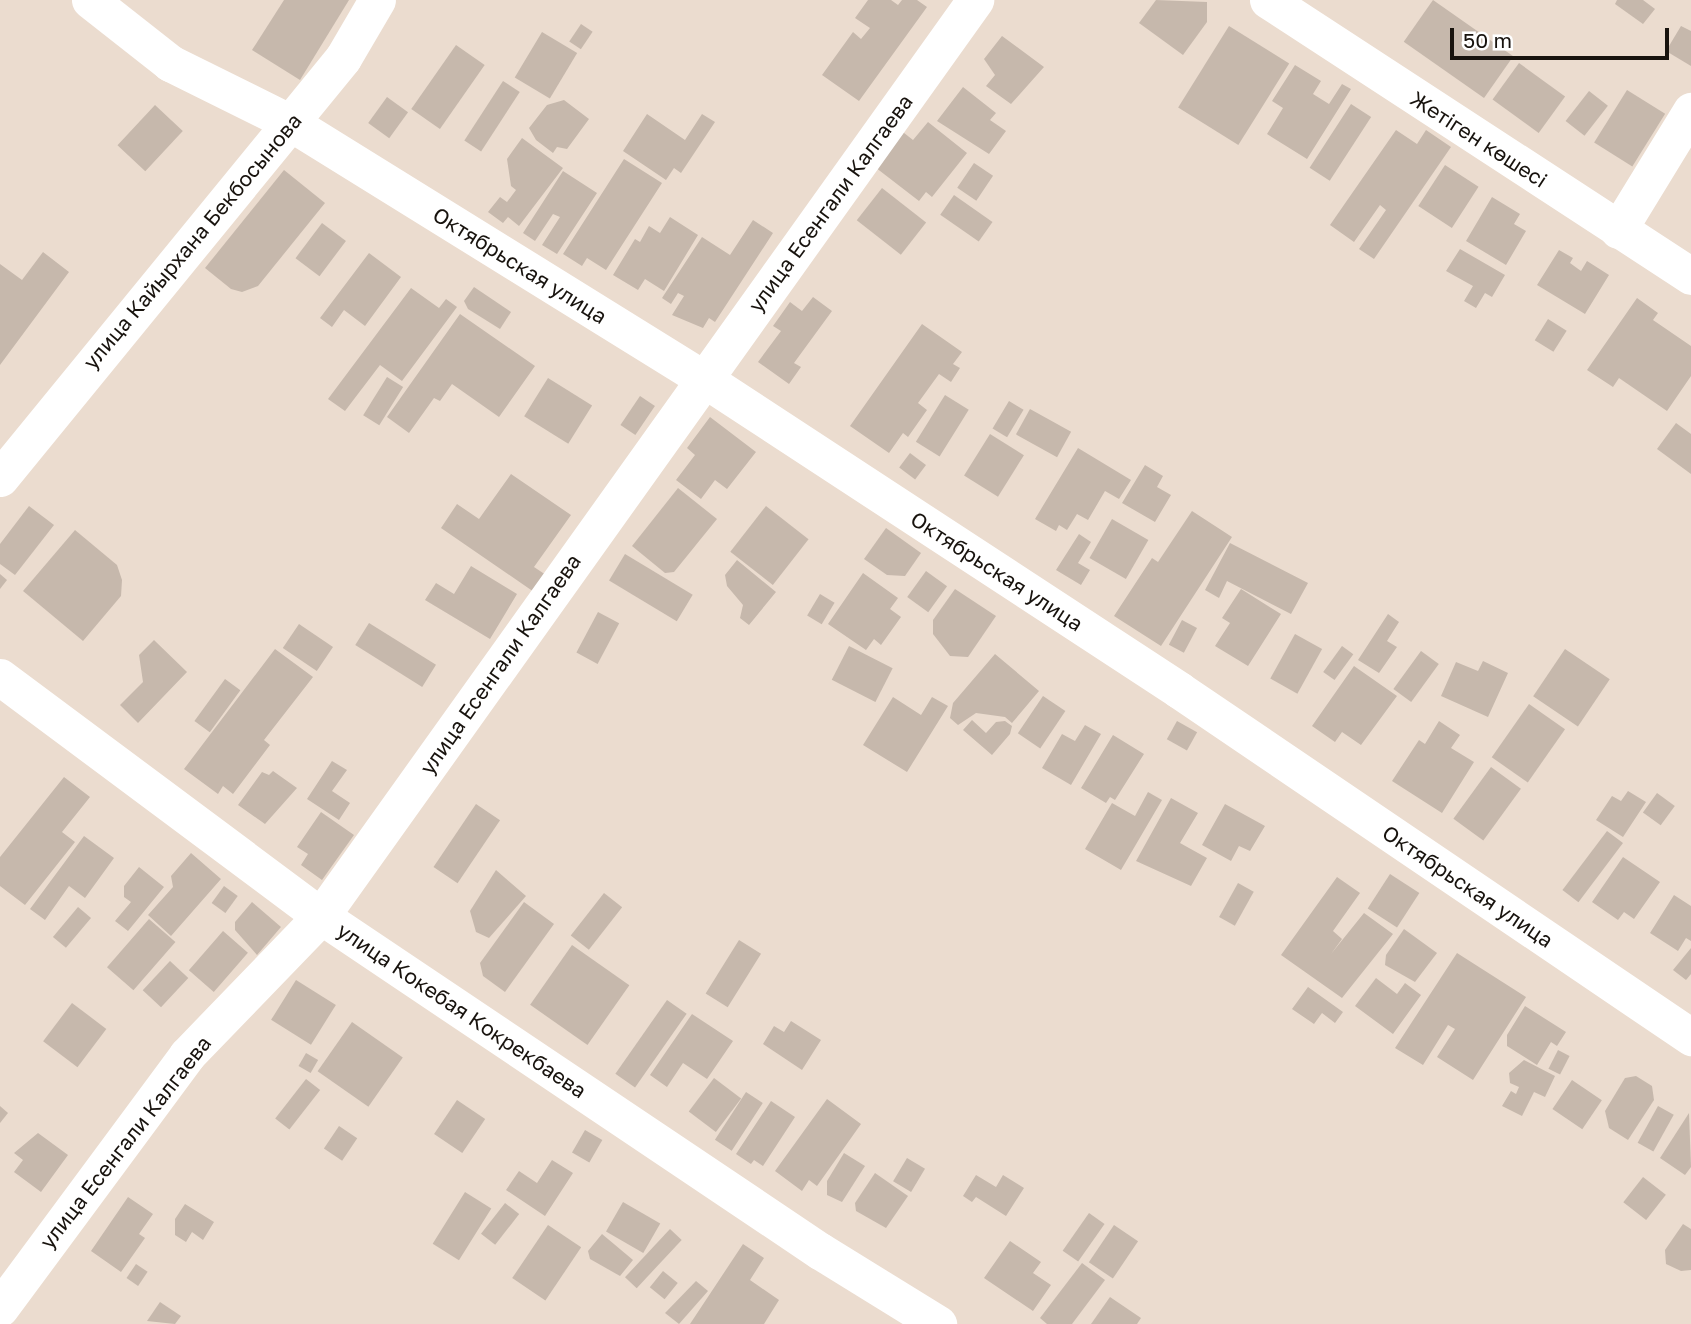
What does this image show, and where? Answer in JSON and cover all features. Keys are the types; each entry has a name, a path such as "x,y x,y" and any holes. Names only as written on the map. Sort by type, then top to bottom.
{"street":[{"name":"Октябрьская улица","path":"90,0 170,63 291,123 704,379 1179,690 1691,1037"},
{"name":"улица Кайырхана Бекбосынова","path":"0,478 343,58 377,0"},
{"name":"улица Есенгали Калгаева","path":"0,1308 187,1055 321,916 975,0"},
{"name":"Жетіген көшесі","path":"1268,0 1691,276"},
{"path":"1618,230 1691,111"},
{"name":"улица Кокебая Кокрекбаева","path":"0,677 321,916 820,1251 938,1324"}],"building":[{"path":"284,0 349,0 300,80 252,50"},
{"path":"868,0 891,0 898,5 902,0 917,0 927,7 859,101 822,75 853,32 861,39 870,28 855,18"},
{"path":"1156,0 1207,2 1207,22 1183,55 1139,23"},
{"path":"1433,0 1513,56 1484,98 1404,42"},
{"path":"1617,0 1643,0 1655,9 1643,24 1615,4"},
{"path":"581,24 593,32 581,49 569,41"},
{"path":"1229,26 1289,64 1238,145 1178,107"},
{"path":"1681,26 1691,31 1691,66 1666,51"},
{"path":"542,32 577,53 550,99 515,77"},
{"path":"1002,36 1044,67 1011,104 986,86 995,75 984,59"},
{"path":"456,45 485,65 440,129 411,109"},
{"path":"1519,63 1565,97 1539,133 1493,99"},
{"path":"1295,65 1321,81 1313,94 1329,104 1342,84 1351,89 1307,159 1267,134 1283,108 1272,101"},
{"path":"503,81 520,92 481,151 464,141"},
{"path":"963,87 996,113 990,120 1006,131 989,154 937,121"},
{"path":"1627,90 1665,114 1632,166 1594,143"},
{"path":"1589,91 1608,106 1585,136 1566,121"},
{"path":"387,97 408,112 389,138 368,123"},
{"path":"564,100 589,119 567,149 557,147 553,153 536,140 529,128 547,105"},
{"path":"1351,104 1371,117 1330,181 1310,168"},
{"path":"155,105 183,131 145,171 117,145"},
{"path":"647,114 685,140 702,114 715,122 681,173 674,168 666,180 623,151"},
{"path":"928,122 967,153 932,197 926,192 919,201 871,164 899,129 913,140"},
{"path":"1396,130 1417,144 1426,130 1451,147 1374,259 1359,249 1386,210 1380,205 1354,242 1330,225"},
{"path":"522,138 563,168 519,226 508,217 503,223 488,212 500,197 507,202 516,190 511,186 507,159"},
{"path":"624,159 662,183 606,270 587,258 582,266 563,254"},
{"path":"974,163 993,176 976,201 957,188"},
{"path":"1445,165 1479,187 1452,228 1418,206"},
{"path":"284,170 325,203 258,286 242,292 231,289 205,268"},
{"path":"563,171 597,193 557,254 542,245 560,217 553,214 535,241 523,233"},
{"path":"882,188 926,222 901,255 857,220"},
{"path":"954,195 993,222 979,242 940,215"},
{"path":"1492,197 1520,214 1514,224 1526,231 1506,265 1466,241"},
{"path":"670,217 698,235 664,291 645,279 638,290 613,275 635,239 640,242 649,226 660,233"},
{"path":"753,220 773,233 715,322 709,318 703,328 672,315 684,296 678,293 671,304 662,298 702,237 730,255"},
{"path":"322,223 346,241 319,276 296,258"},
{"path":"1460,249 1505,275 1492,297 1485,293 1476,308 1464,301 1473,286 1446,271"},
{"path":"1559,250 1573,258 1570,263 1581,271 1587,261 1609,275 1585,314 1537,285"},
{"path":"43,252 69,272 0,365 0,264 22,280"},
{"path":"369,253 401,277 365,326 344,310 332,327 320,318"},
{"path":"474,287 511,312 500,329 468,309 464,301"},
{"path":"411,288 439,308 446,299 457,307 402,381 380,365 345,411 328,399"},
{"path":"813,297 832,311 794,363 801,367 789,384 758,362 781,331 773,326 790,302 802,311"},
{"path":"1637,298 1658,313 1653,320 1691,346 1691,376 1667,411 1619,378 1613,387 1587,370"},
{"path":"460,314 535,366 499,417 452,384 440,401 434,398 409,433 387,417"},
{"path":"1548,319 1567,331 1553,352 1535,340"},
{"path":"922,324 962,352 953,364 960,368 951,382 939,374 918,403 927,410 908,437 903,433 889,453 850,426"},
{"path":"387,377 403,387 379,425 363,415"},
{"path":"548,378 592,406 568,444 524,416"},
{"path":"945,395 969,410 940,456 916,442"},
{"path":"640,396 655,406 635,435 620,425"},
{"path":"1009,401 1024,410 1007,437 993,428"},
{"path":"1030,409 1071,432 1057,457 1016,434"},
{"path":"710,417 756,452 727,489 715,480 701,499 676,480 695,455 687,448"},
{"path":"1676,423 1691,434 1691,474 1657,449"},
{"path":"990,434 1024,455 998,497 964,476"},
{"path":"1078,448 1131,480 1119,499 1105,491 1088,520 1077,514 1067,530 1059,525 1056,531 1035,519"},
{"path":"910,453 926,465 915,479 899,467"},
{"path":"1145,465 1163,476 1157,487 1171,495 1155,522 1122,503"},
{"path":"511,474 571,515 534,567 546,575 534,592 441,528 457,504 479,519"},
{"path":"678,488 717,519 674,572 665,573 632,546"},
{"path":"29,506 54,525 15,575 0,564 0,544"},
{"path":"766,506 809,539 773,585 730,552"},
{"path":"1192,511 1232,537 1161,646 1114,616 1152,558 1158,562"},
{"path":"1112,519 1148,540 1126,579 1090,558"},
{"path":"886,528 921,553 905,576 887,575 864,559"},
{"path":"75,530 117,565 122,580 121,596 83,641 23,591"},
{"path":"1079,534 1091,542 1078,563 1090,570 1081,585 1056,570"},
{"path":"1230,543 1308,583 1291,614 1227,581 1219,598 1205,590"},
{"path":"625,554 693,595 677,621 609,581"},
{"path":"737,560 776,592 749,625 740,618 743,605 727,586 725,575"},
{"path":"471,566 517,594 490,639 425,600 436,583 454,594"},
{"path":"926,571 947,586 928,612 907,597"},
{"path":"863,573 898,598 890,609 901,617 881,645 874,639 866,650 828,624"},
{"path":"0,574 7,580 0,589"},
{"path":"955,589 996,616 968,657 950,656 933,634 933,620"},
{"path":"1241,589 1281,614 1248,666 1215,646 1230,623 1222,618"},
{"path":"820,594 835,603 822,624 807,615"},
{"path":"598,612 619,623 598,664 576,653"},
{"path":"1388,614 1399,622 1387,641 1397,647 1379,673 1358,660"},
{"path":"1182,620 1197,628 1184,653 1169,645"},
{"path":"369,623 436,665 422,687 355,645"},
{"path":"299,624 333,647 317,671 283,648"},
{"path":"1295,634 1322,649 1297,694 1270,679"},
{"path":"154,640 187,672 138,723 120,705 143,682 139,655"},
{"path":"849,646 893,668 875,702 832,680"},
{"path":"1342,646 1353,654 1335,680 1323,672"},
{"path":"275,649 313,677 264,740 270,745 233,794 223,786 218,794 184,769"},
{"path":"1565,649 1610,679 1578,726 1533,696"},
{"path":"1421,651 1439,664 1411,702 1393,689"},
{"path":"995,654 1039,691 1012,723 1005,717 976,713 958,725 950,718 953,703"},
{"path":"1483,661 1508,673 1488,717 1441,696 1456,662 1478,671"},
{"path":"1354,666 1397,696 1361,745 1342,732 1335,742 1312,726"},
{"path":"225,679 240,690 210,732 194,721"},
{"path":"1043,696 1065,711 1040,748 1018,733"},
{"path":"893,697 921,715 932,697 948,706 907,772 863,745"},
{"path":"1529,704 1565,729 1528,782 1492,757"},
{"path":"972,720 986,733 996,722 1005,721 1012,726 1010,734 992,755 963,730"},
{"path":"1177,721 1197,732 1187,751 1167,739"},
{"path":"1439,721 1460,735 1451,748 1474,762 1442,813 1392,781 1419,740 1425,744"},
{"path":"1085,725 1101,734 1071,785 1042,768 1062,734 1075,741"},
{"path":"1113,735 1144,754 1115,800 1110,797 1106,803 1081,788"},
{"path":"332,761 347,770 332,791 350,803 339,820 307,799"},
{"path":"1491,767 1521,789 1483,841 1453,819"},
{"path":"273,771 297,788 265,824 238,805 262,772 269,775"},
{"path":"64,777 90,797 62,832 75,842 25,905 0,886 0,857"},
{"path":"1628,791 1646,802 1623,837 1596,820 1612,796 1621,801"},
{"path":"1148,792 1162,800 1121,870 1085,849 1112,803 1135,816"},
{"path":"1657,793 1675,806 1661,825 1643,812"},
{"path":"1171,798 1198,813 1180,843 1207,858 1191,886 1136,861"},
{"path":"476,804 500,820 458,883 434,867"},
{"path":"1225,804 1265,826 1250,851 1239,846 1231,861 1202,845"},
{"path":"321,812 354,835 322,880 301,865 308,854 297,847"},
{"path":"1607,831 1623,843 1578,902 1562,890"},
{"path":"84,836 114,858 85,898 69,886 45,920 30,909"},
{"path":"191,853 221,879 171,936 148,915 173,887 171,876"},
{"path":"1623,857 1660,882 1634,919 1624,912 1618,920 1592,902"},
{"path":"139,867 164,887 128,931 115,921 131,902 124,897 124,886"},
{"path":"496,870 526,896 489,938 476,932 470,911"},
{"path":"1390,874 1419,893 1397,927 1368,908"},
{"path":"1337,877 1360,893 1333,931 1342,939 1331,954 1364,913 1393,934 1342,998 1281,955"},
{"path":"1238,883 1254,892 1235,926 1219,917"},
{"path":"224,886 238,896 225,913 212,903"},
{"path":"604,893 622,907 589,950 571,936"},
{"path":"1674,895 1691,906 1691,941 1686,938 1678,951 1650,933"},
{"path":"252,902 281,927 257,955 235,930 235,922"},
{"path":"524,902 554,924 505,992 483,976 480,963"},
{"path":"78,907 91,918 66,948 53,937"},
{"path":"149,919 175,942 133,990 107,967"},
{"path":"1404,929 1437,953 1415,982 1385,965 1386,955"},
{"path":"223,931 248,953 214,992 189,970"},
{"path":"739,940 761,954 728,1007 706,993"},
{"path":"572,945 629,985 587,1045 530,1005"},
{"path":"1691,948 1691,974 1686,980 1673,970"},
{"path":"1457,953 1526,997 1473,1080 1437,1057 1455,1029 1448,1025 1423,1065 1395,1048"},
{"path":"170,961 188,978 161,1007 143,990"},
{"path":"1376,978 1397,994 1405,983 1421,995 1393,1034 1355,1006"},
{"path":"296,980 336,1005 311,1045 271,1020"},
{"path":"1308,987 1343,1012 1335,1023 1322,1013 1314,1024 1292,1009"},
{"path":"667,1000 687,1014 635,1087 615,1074"},
{"path":"72,1003 106,1029 77,1067 43,1041"},
{"path":"1525,1006 1566,1032 1557,1046 1551,1042 1537,1065 1507,1046 1507,1035"},
{"path":"692,1014 733,1041 707,1079 683,1063 667,1087 650,1075"},
{"path":"791,1021 821,1040 802,1070 763,1044 774,1026 784,1032"},
{"path":"352,1022 403,1058 368,1107 318,1071"},
{"path":"1558,1050 1570,1056 1560,1075 1548,1069"},
{"path":"306,1053 318,1060 311,1073 298,1066"},
{"path":"1524,1060 1555,1076 1545,1097 1534,1092 1522,1116 1502,1106 1511,1091 1516,1094 1519,1087 1510,1083 1509,1073"},
{"path":"1636,1076 1652,1086 1654,1100 1628,1140 1609,1128 1605,1111 1625,1078"},
{"path":"714,1078 741,1098 716,1132 689,1112"},
{"path":"306,1079 320,1090 289,1129 275,1118"},
{"path":"1572,1080 1602,1100 1582,1129 1552,1109"},
{"path":"746,1092 763,1103 732,1151 715,1140"},
{"path":"827,1099 861,1124 817,1186 809,1180 802,1191 775,1171"},
{"path":"457,1100 485,1119 462,1153 434,1134"},
{"path":"771,1101 795,1117 763,1166 754,1160 751,1164 736,1154"},
{"path":"0,1106 8,1113 0,1123"},
{"path":"1658,1106 1674,1115 1653,1151 1638,1143"},
{"path":"1689,1113 1691,1167 1685,1175 1660,1158"},
{"path":"339,1126 357,1138 342,1161 324,1148"},
{"path":"585,1130 602,1140 589,1163 572,1153"},
{"path":"38,1133 68,1155 41,1192 14,1172 23,1160 14,1153"},
{"path":"844,1153 865,1166 842,1202 827,1195 827,1181"},
{"path":"907,1158 925,1169 911,1192 893,1181"},
{"path":"552,1160 573,1173 545,1216 506,1190 519,1171 537,1183"},
{"path":"875,1173 908,1196 886,1228 856,1211 855,1203"},
{"path":"976,1175 996,1187 1003,1175 1024,1188 1006,1216 976,1197 972,1202 963,1196"},
{"path":"1643,1177 1666,1195 1646,1220 1623,1202"},
{"path":"465,1192 491,1208 459,1260 433,1244"},
{"path":"128,1197 153,1214 139,1234 145,1238 121,1272 91,1251"},
{"path":"623,1202 660,1224 643,1253 606,1231"},
{"path":"505,1203 519,1214 495,1245 481,1234"},
{"path":"185,1204 214,1222 203,1240 192,1232 186,1242 175,1235 175,1219"},
{"path":"1089,1213 1105,1224 1078,1262 1063,1251"},
{"path":"1683,1224 1691,1229 1691,1270 1681,1271 1666,1264 1665,1250"},
{"path":"548,1225 581,1247 545,1300 512,1278"},
{"path":"1114,1225 1138,1241 1113,1279 1089,1262"},
{"path":"670,1229 682,1240 637,1288 625,1277"},
{"path":"602,1234 633,1260 620,1276 590,1259 588,1251"},
{"path":"1010,1241 1041,1262 1033,1273 1051,1285 1033,1311 984,1278"},
{"path":"743,1244 764,1258 750,1280 779,1300 764,1324 690,1324"},
{"path":"1082,1263 1105,1280 1072,1324 1047,1324 1040,1318"},
{"path":"136,1264 148,1272 138,1286 126,1278"},
{"path":"663,1271 678,1283 665,1299 650,1287"},
{"path":"696,1281 708,1291 679,1324 665,1313"},
{"path":"1110,1297 1141,1318 1137,1324 1091,1324"},
{"path":"160,1302 181,1316 175,1324 147,1321"}]}
